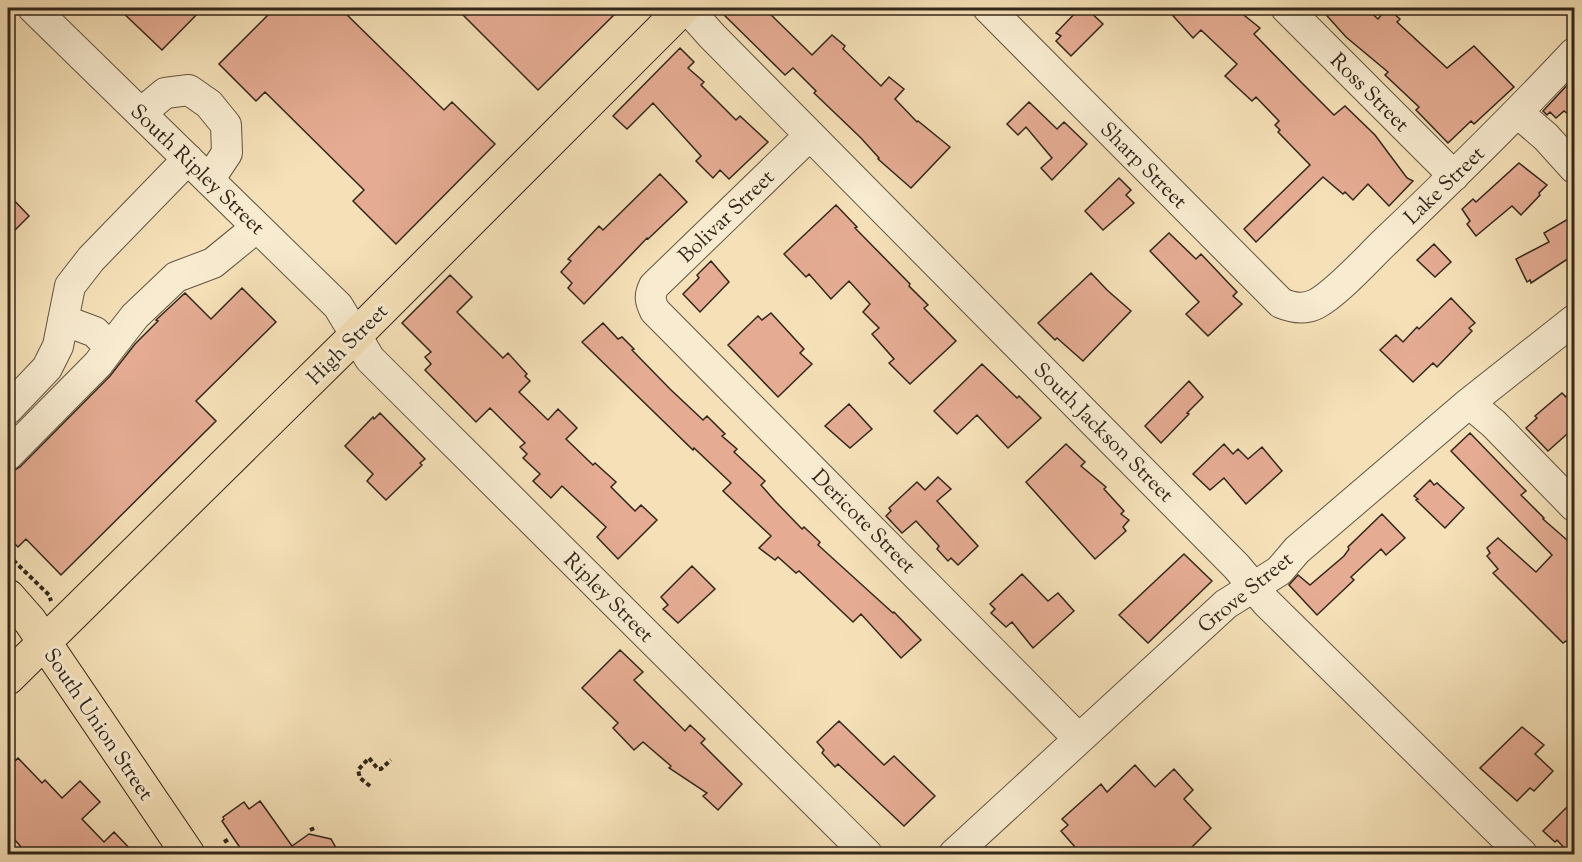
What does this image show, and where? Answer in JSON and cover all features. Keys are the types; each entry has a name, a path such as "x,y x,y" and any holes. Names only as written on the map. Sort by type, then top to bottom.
{"main road":[{"name":"High Street","path":"8,678 685,8"},
{"name":"South Union Street","path":"8,596 30,621 188,855"}],"street":[{"name":"South Ripley Street","path":"33,8 338,306 356,335"},
{"name":"South Jackson Street","path":"685,8 1237,567 1266,603 1522,855"},
{"name":"Sharp Street","path":"988,8 1281,303 1295,308 1307,307"},
{"name":"Ross Street","path":"1286,8 1454,176"},
{"name":"Lake Street","path":"1307,307 1317,304 1340,284 1454,176 1575,53"},
{"path":"8,409 47,368 58,346 70,286 91,259 199,170 227,153 226,125 209,104 189,90 165,93 141,112"},
{"path":"1518,113 1546,137 1575,168"},
{"name":"Bolivar Street","path":"651,302 654,286 810,135"},
{"path":"8,455 110,348 135,316 176,277 213,263 257,226"},
{"name":"Dericote Street","path":"651,302 656,310 1079,739"},
{"path":"63,320 95,332 110,348"},
{"name":"Grove Street","path":"954,855 1226,604 1279,571 1297,550 1469,402 1575,320"},
{"name":"Ripley Street","path":"356,335 370,359 867,855"},
{"path":"1469,402 1494,424 1575,506"}],"path":[{"path":"370,786 360,777 358,770 369,758 378,769 391,760"},
{"path":"310,830 317,827"},
{"path":"224,842 229,839"}],"building":[{"path":"118,8 203,8 162,50"},
{"path":"275,8 340,8 444,110 452,102 495,144 396,244 353,201 364,190 265,92 256,101 219,64"},
{"path":"456,8 621,8 538,90"},
{"path":"717,8 764,8 812,55 832,35 881,86 889,77 904,89 895,99 917,122 950,147 911,188 878,159 861,138 814,93 816,91 793,68 785,75"},
{"path":"1080,8 1086,8 1103,24 1071,56 1056,41 1061,36 1056,33"},
{"path":"1166,8 1235,8 1260,28 1254,34 1334,115 1345,106 1375,135 1407,178 1413,181 1389,206 1368,184 1353,200 1323,177 1256,242 1244,229 1310,165 1278,132 1280,130 1275,125 1279,121 1256,97 1252,101 1225,76 1237,64 1201,30 1193,38"},
{"path":"1320,8 1366,8 1378,19 1387,8 1400,19 1397,22 1447,68 1474,46 1514,87 1474,124 1471,121 1448,143 1416,110 1419,107 1385,75 1388,72 1346,37"},
{"path":"680,48 694,62 688,68 704,82 701,85 736,120 740,116 768,142 729,179 720,170 713,178 696,161 701,156 653,103 627,129 613,116"},
{"path":"1570,82 1575,86 1575,119 1564,111 1556,118 1550,112 1547,115 1543,111"},
{"path":"1029,102 1057,129 1064,122 1087,144 1052,180 1041,168 1052,158 1026,127 1018,135 1007,124"},
{"path":"1519,163 1547,185 1521,215 1512,206 1476,236 1467,224 1470,221 1462,209 1473,199 1476,202"},
{"path":"660,174 687,202 647,238 584,304 568,288 572,283 561,272 571,261 568,259 599,226 603,230"},
{"path":"1119,178 1131,190 1126,195 1134,203 1103,230 1085,211"},
{"path":"8,194 29,216 8,237"},
{"path":"836,205 857,227 855,228 910,284 909,286 928,305 924,308 956,341 910,384 889,363 894,359 872,334 879,328 863,312 870,304 849,281 831,299 809,274 806,277 784,254"},
{"path":"1575,218 1575,254 1531,283 1530,280 1527,282 1516,259 1549,242 1544,233 1568,219 1569,221"},
{"path":"1169,233 1196,259 1201,254 1237,292 1233,296 1242,304 1208,336 1186,314 1199,302 1150,251"},
{"path":"1434,244 1451,262 1435,277 1417,260"},
{"path":"711,261 729,282 700,312 683,294 699,278 697,275"},
{"path":"1091,273 1131,311 1083,361 1057,338 1055,340 1038,323"},
{"path":"450,275 472,297 457,312 503,358 508,353 527,374 525,376 530,381 519,392 548,420 558,409 577,428 566,439 593,465 595,463 616,482 611,487 635,511 641,505 657,520 618,559 597,537 606,527 562,486 551,498 533,481 540,474 523,458 527,454 520,447 525,443 490,408 476,422 425,370 431,364 425,357 431,352 402,323"},
{"path":"242,288 276,322 196,401 216,421 61,575 26,539 18,547 8,537 8,472 20,467 110,376 135,344 158,321 156,320 185,293 211,319"},
{"path":"1451,298 1475,323 1469,328 1472,331 1437,367 1433,363 1413,382 1380,350 1396,335 1403,342"},
{"path":"771,313 804,349 800,353 812,364 778,397 728,345 758,316 762,320"},
{"path":"603,323 618,339 622,337 670,389 703,420 707,416 725,434 722,436 737,449 734,452 765,481 761,485 775,501 802,529 804,527 820,542 818,545 894,612 921,640 901,658 861,614 853,622 799,571 796,573 778,557 775,560 759,548 771,536 723,491 731,483 694,448 693,450 582,342"},
{"path":"982,364 1041,418 1008,448 977,415 957,434 934,411"},
{"path":"1189,381 1203,397 1161,443 1145,426"},
{"path":"1575,389 1575,427 1548,451 1526,428 1537,418 1535,416 1562,393 1566,397"},
{"path":"849,404 872,429 850,448 825,426"},
{"path":"380,413 425,459 420,463 422,465 386,500 367,481 373,474 345,446 373,417 374,419"},
{"path":"1470,433 1526,491 1521,495 1543,519 1575,547 1575,651 1566,641 1563,643 1493,573 1498,569 1487,556 1490,553 1487,548 1498,538 1536,572 1552,555 1451,451"},
{"path":"1066,444 1085,462 1081,466 1106,487 1104,489 1124,511 1121,514 1129,520 1123,527 1126,531 1095,559 1026,482"},
{"path":"1224,444 1233,454 1238,449 1248,459 1262,447 1282,471 1246,504 1224,478 1210,490 1193,474"},
{"path":"938,477 951,489 937,501 978,546 958,565 951,558 948,561 937,549 939,546 916,521 902,533 886,516 891,511 889,508 917,482 925,490"},
{"path":"1430,480 1434,485 1437,483 1464,508 1445,528 1414,496"},
{"path":"1382,514 1405,538 1386,555 1381,549 1351,577 1354,580 1317,615 1289,585 1298,575 1310,585 1344,556 1348,547"},
{"path":"1184,554 1212,581 1148,643 1119,615"},
{"path":"692,566 715,589 678,623 663,609 668,605 661,597"},
{"path":"1022,574 1048,601 1058,593 1074,611 1033,648 1012,622 1006,627 991,613 995,609 990,604"},
{"path":"620,650 643,672 634,680 685,731 690,725 705,739 701,743 742,784 718,810 703,796 707,793 669,768 671,766 643,742 634,750 613,728 618,723 582,688"},
{"path":"839,721 884,765 894,756 935,796 904,826 838,764 835,767 822,753 824,750 817,742"},
{"path":"1522,727 1544,745 1535,754 1553,771 1534,791 1530,788 1517,801 1480,768"},
{"path":"18,758 42,783 45,780 62,798 80,781 100,802 82,819 104,842 114,832 136,855 28,855 8,832 8,768"},
{"path":"1135,765 1155,787 1174,769 1193,790 1184,799 1211,828 1184,855 1082,855 1061,831 1068,825 1062,819 1101,784 1107,792"},
{"path":"1575,799 1575,855 1571,855 1557,840 1555,842 1543,831"},
{"path":"260,801 292,846 309,834 331,839 340,855 248,855 245,850 243,852 222,821 223,817 244,802 249,809"}]}
